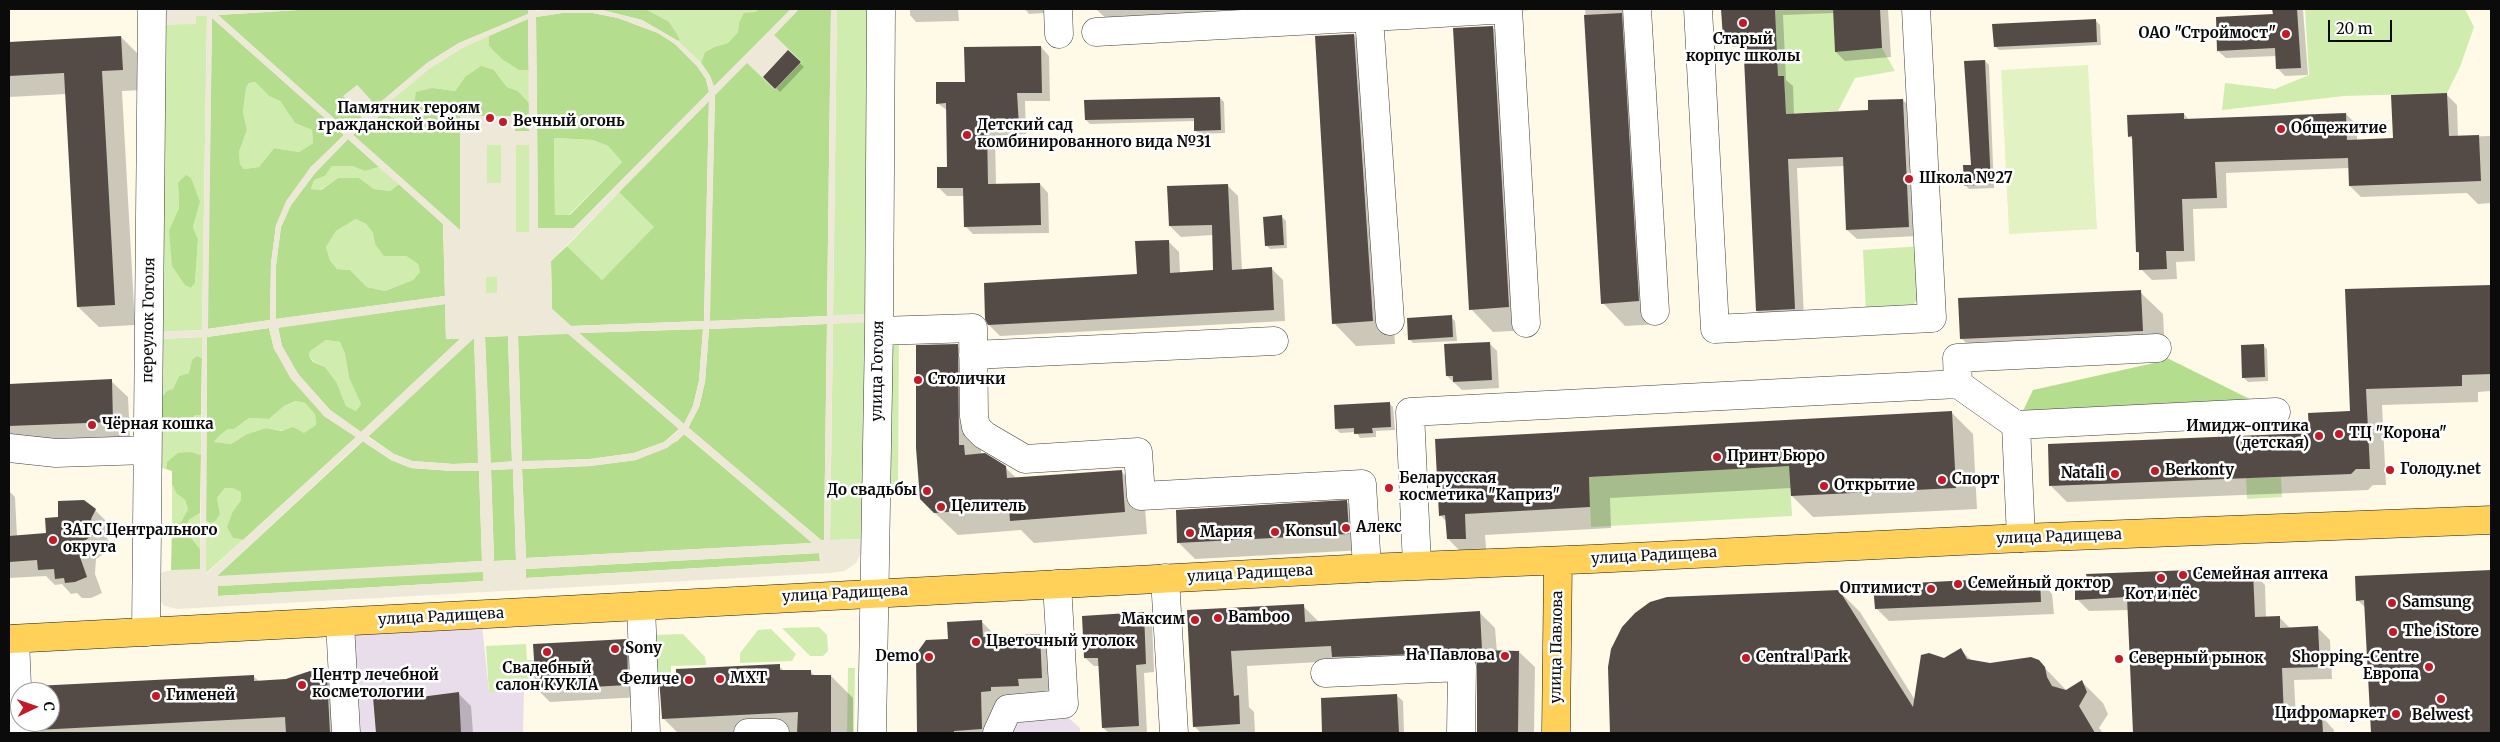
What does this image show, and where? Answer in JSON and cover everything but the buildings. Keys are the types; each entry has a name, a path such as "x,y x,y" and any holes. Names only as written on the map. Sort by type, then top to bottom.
{"main road":[{"name":"улица Радищева","path":"12,639 1417,565 1558,561 2021,538 2491,520"},
{"name":"улица Павлова","path":"1556,733 1558,561"}],"street":[{"name":"переулок Гоголя","path":"146,632 152,9"},
{"name":"улица Гоголя","path":"872,733 882,9"},
{"path":"1508,9 1526,323"},
{"path":"1096,32 1369,17 1406,12 1520,9"},
{"path":"1638,9 1655,311"},
{"path":"1698,9 1715,329 1932,318 1916,9"},
{"path":"1369,17 1390,321"},
{"path":"879,330 973,328 976,427 984,435 1025,459 1138,452 1141,496 1362,484 1367,568"},
{"path":"973,355 1274,341"},
{"path":"1958,384 1957,358 2157,348"},
{"path":"1417,565 1410,412 1958,384 2016,424 2276,412"},
{"path":"2016,424 2021,538"},
{"path":"9,448 56,453 147,450"},
{"path":"1165,578 1174,733"},
{"path":"997,733 1008,708 1064,704 1057,584"},
{"path":"641,606 646,733"},
{"path":"340,623 346,733"},
{"path":"12,639 19,733"},
{"path":"1325,673 1462,667 1461,733"},
{"path":"748,733 775,733"}],"shaded area":[{"path":"162,9 314,9 218,15 348,131 362,118 343,96 357,85 376,106 427,63 459,43 528,14 528,9 536,9 536,11 598,9 642,20 678,41 701,63 714,86 791,9 799,9 774,35 802,62 775,90 747,63 715,95 710,321 827,316 831,9 837,9 833,315 867,314 867,322 833,324 830,540 863,539 863,549 856,563 845,571 830,573 177,609 164,606 159,599 156,574 171,570 200,569 202,337 159,339 159,332 202,330 207,16 196,16 196,24 162,25","holes":["562,13 593,13 618,18 658,33 675,44 697,66 706,79 709,92 574,228 538,228 536,17","212,18 344,135 310,168 286,201 276,225 271,264 270,320 208,329","528,19 529,131 515,131 515,116 460,116 460,230 353,135 365,123 368,126 382,113 380,110 430,68 462,48","709,101 704,321 571,326 552,309 551,261","348,139 443,224 445,296 276,319 276,265 281,227 291,205 315,173","487,145 501,145 501,183 487,183","516,145 529,145 529,232 516,232","486,277 497,277 497,293 486,293","445,304 446,339 460,339 361,432 330,410 298,374 282,346 278,328","827,324 824,540 821,540 688,427 699,407 705,382 709,329","269,328 274,349 291,379 324,416 356,437 206,574 207,337","703,329 699,381 693,406 684,424 579,333","568,334 679,429 664,442 634,453 590,459 522,461 518,336","508,336 512,461 491,463 485,337","474,338 478,463 453,464 412,461 394,454 368,437","685,434 812,543 526,558 522,469 590,466 636,460 667,448","362,441 391,460 411,468 479,471 482,561 217,576","513,469 516,560 494,561 491,470","819,553 820,561 526,578 526,569","483,572 483,581 218,596 218,586"]},
{"path":"482,625 489,692 524,690 523,733 351,733 346,633"},
{"path":"1063,713 1080,728 1080,733 1008,733 1016,717"}],"green space":[{"path":"315,9 528,9 528,14 459,43 427,63 376,106 357,85 362,118 348,131 218,15"},
{"path":"598,9 645,9 669,22 680,39 678,41 642,20"},
{"path":"645,9 760,9 739,23 738,32 728,43 705,52 701,63 678,41 680,38"},
{"path":"760,9 791,9 714,87 710,76 701,63 705,52 728,43 738,32 739,23 744,13 755,12"},
{"path":"799,9 831,9 827,316 709,321 715,95 747,62 775,89 774,35"},
{"path":"837,9 872,9 867,314 833,316"},
{"path":"1775,9 1833,9 1835,52 1882,48 1895,71 1855,78 1838,111 1786,114 1784,76 1778,76"},
{"path":"2305,9 2465,9 2474,27 2460,67 2447,93 2344,96 2222,110 2225,83 2275,89 2309,75"},
{"path":"562,13 593,13 618,18 658,33 675,44 697,66 706,79 709,92 574,228 538,228 536,17","holes":["554,138 593,140 608,146 622,162 570,215 555,215"]},
{"path":"196,16 207,16 202,330 159,332 162,25 196,23","holes":["178,184 200,202 193,227 198,239 195,283 191,288 169,230 179,208"]},
{"path":"212,18 344,135 310,168 276,225 271,264 270,320 207,329","holes":["255,82 269,96 280,101 295,123 312,130 313,143 299,152 274,148 259,167 244,169 240,164 239,152 247,130 243,112 246,88 249,83"]},
{"path":"528,19 529,70 519,70 502,59 489,46 489,35"},
{"path":"489,35 489,46 519,70 529,70 529,103 518,91 507,87 494,70 465,77 455,91 433,88 422,124 415,133 402,130 397,119 379,110 430,68 462,48"},
{"path":"2088,65 2097,229 2009,234 2001,70"},
{"path":"481,66 494,70 507,87 518,91 529,103 529,131 515,131 515,116 460,117 461,231 353,135 365,123 369,126 382,113 397,119 403,130 415,133 422,124 423,114 414,104 416,92 433,88 455,91 465,77"},
{"path":"255,82 269,96 280,101 295,123 312,130 313,143 299,152 274,148 259,167 244,169 240,164 239,152 247,130 243,112 246,88 249,83"},
{"path":"709,101 704,321 571,326 552,309 551,261 567,246 602,280 654,227 619,192"},
{"path":"554,138 593,140 608,146 622,162 569,215 555,215"},
{"path":"348,139 379,167 365,171 352,166 332,166 325,176 314,180 311,189 321,190 338,178 359,178 374,189 390,191 399,184 443,224 445,296 276,319 276,265 281,227 291,205 315,173","holes":["356,219 366,224 373,233 375,244 384,256 406,256 418,264 420,272 413,280 385,291 367,287 350,270 337,269 330,260 326,247 336,231"]},
{"path":"529,144 530,232 516,232 515,145"},
{"path":"487,145 501,145 502,183 487,183"},
{"path":"332,166 352,166 365,171 379,167 399,184 390,191 374,189 359,178 338,178 320,190 311,189 314,180 325,176"},
{"path":"186,175 191,178 200,202 193,227 198,239 195,283 191,288 185,285 172,266 169,230 179,208 178,183"},
{"path":"619,192 655,227 602,280 567,246"},
{"path":"356,219 366,224 373,233 375,244 406,256 418,264 420,272 413,280 385,291 367,287 350,270 337,269 330,260 326,247 336,231"},
{"path":"1921,246 1920,296 1914,304 1906,310 1866,314 1863,250"},
{"path":"486,277 497,277 497,293 486,293"},
{"path":"445,304 446,339 461,338 361,432 330,410 298,374 282,346 278,327","holes":["326,340 340,342 345,354 349,378 361,404 356,411 346,406 337,383 325,367 313,362 309,356 310,351"]},
{"path":"867,322 863,539 830,540 833,323"},
{"path":"827,324 824,540 821,540 688,428 699,407 705,382 709,329"},
{"path":"269,328 274,349 324,416 356,437 243,540 233,538 227,527 233,511 241,500 241,492 233,488 225,488 217,498 220,514 211,523 206,521 207,337","holes":["296,401 305,403 315,414 316,425 304,433 293,427 282,431 266,428 247,434 231,444 214,442 228,429 234,429 249,418 269,419 284,406"]},
{"path":"703,329 699,381 693,406 684,424 579,333"},
{"path":"568,333 679,429 664,442 634,453 590,459 522,462 518,336"},
{"path":"887,335 899,335 898,495 886,494"},
{"path":"508,336 512,462 490,463 485,337"},
{"path":"202,337 202,358 197,356 189,373 179,376 173,389 158,402 159,339"},
{"path":"474,338 479,463 453,464 412,461 394,454 368,436"},
{"path":"326,340 340,342 345,354 349,378 361,404 356,411 346,406 337,383 325,367 314,362 309,356 310,350"},
{"path":"197,356 202,358 201,415 195,415 190,423 181,429 163,428 158,422 158,402 167,391 173,389 179,376 189,373 192,360"},
{"path":"2163,356 2276,412 2016,425 2033,390 2163,361"},
{"path":"297,401 305,403 315,413 316,425 304,434 266,428 247,434 231,444 214,442 228,429 234,429 249,418 269,419 284,406"},
{"path":"195,414 201,415 201,455 191,452 167,462 166,469 158,467 158,422 190,423"},
{"path":"684,434 813,543 526,558 522,469 590,466 636,460 677,441"},
{"path":"363,441 391,460 411,468 453,471 479,470 482,561 216,577"},
{"path":"191,452 201,455 200,513 189,520 185,530 200,549 200,570 171,570 172,525 181,522 188,509 185,500 176,493 172,484 172,471 166,469 167,462 178,453"},
{"path":"1789,466 1792,516 1591,527 1589,477"},
{"path":"513,469 516,560 494,561 491,470"},
{"path":"2281,477 2282,497 2247,499 2246,478"},
{"path":"172,484 176,493 185,500 188,509 181,522 172,525"},
{"path":"233,487 241,492 241,500 233,511 233,538 243,540 205,574 206,521 211,523 220,514 217,498 225,488"},
{"path":"200,513 200,549 185,530 189,520"},
{"path":"819,553 820,561 526,578 526,569"},
{"path":"483,571 483,581 218,596 218,586"},
{"path":"819,627 827,635 828,651 823,656 810,656 782,628"},
{"path":"771,629 796,654 792,661 740,663 740,653 758,630"},
{"path":"683,634 705,657 706,665 671,666 671,674 656,675 654,635"},
{"path":"526,644 527,660 534,660 536,690 489,692 486,646"},
{"path":"848,668 855,668 854,733 847,733"}],"place":[{"name":"Старый корпус школы","path":"1743,23"},
{"name":"ОАО \"Строймост\"","path":"2286,34"},
{"name":"Памятник героям гражданской войны","path":"490,118"},
{"name":"Вечный огонь","path":"503,122"},
{"name":"Общежитие","path":"2281,129"},
{"name":"Детский сад комбинированного вида №31","path":"967,135"},
{"name":"Школа №27","path":"1909,179"},
{"name":"Столички","path":"918,380"},
{"name":"Чёрная кошка","path":"92,425"},
{"name":"ТЦ \"Корона\"","path":"2339,434"},
{"name":"Имидж-оптика (детская)","path":"2319,436"},
{"name":"Принт Бюро","path":"1717,457"},
{"name":"Голоду.net","path":"2390,470"},
{"name":"Berkonty","path":"2155,471"},
{"name":"Natali","path":"2115,474"},
{"name":"Спорт","path":"1942,480"},
{"name":"Открытие","path":"1824,486"},
{"name":"Беларусская косметика \"Каприз\"","path":"1389,488"},
{"name":"До свадьбы","path":"927,491"},
{"name":"Целитель","path":"941,507"},
{"name":"Алекс","path":"1346,528"},
{"name":"Konsul","path":"1275,532"},
{"name":"Мария","path":"1190,533"},
{"name":"ЗАГС Центрального округа","path":"53,540"},
{"name":"Семейная аптека","path":"2183,575"},
{"name":"Кот и пёс","path":"2161,578"},
{"name":"Семейный доктор","path":"1958,584"},
{"name":"Оптимист","path":"1931,589"},
{"name":"Samsung","path":"2392,603"},
{"name":"Bamboo","path":"1218,618"},
{"name":"Максим","path":"1195,620"},
{"name":"The iStore","path":"2393,632"},
{"name":"Цветочный уголок","path":"976,642"},
{"name":"Sony","path":"615,649"},
{"name":"Свадебный салон КУКЛА","path":"547,652"},
{"name":"На Павлова","path":"1505,656"},
{"name":"Demo","path":"929,657"},
{"name":"Central Park","path":"1746,658"},
{"name":"Северный рынок","path":"2119,659"},
{"name":"Shopping-Centre Европа","path":"2429,667"},
{"name":"MXT","path":"720,679"},
{"name":"Феличе","path":"689,680"},
{"name":"Центр лечебной косметологии","path":"302,685"},
{"name":"Гименей","path":"156,696"},
{"name":"Belwest","path":"2441,699"},
{"name":"Цифромаркет","path":"2396,714"}]}
